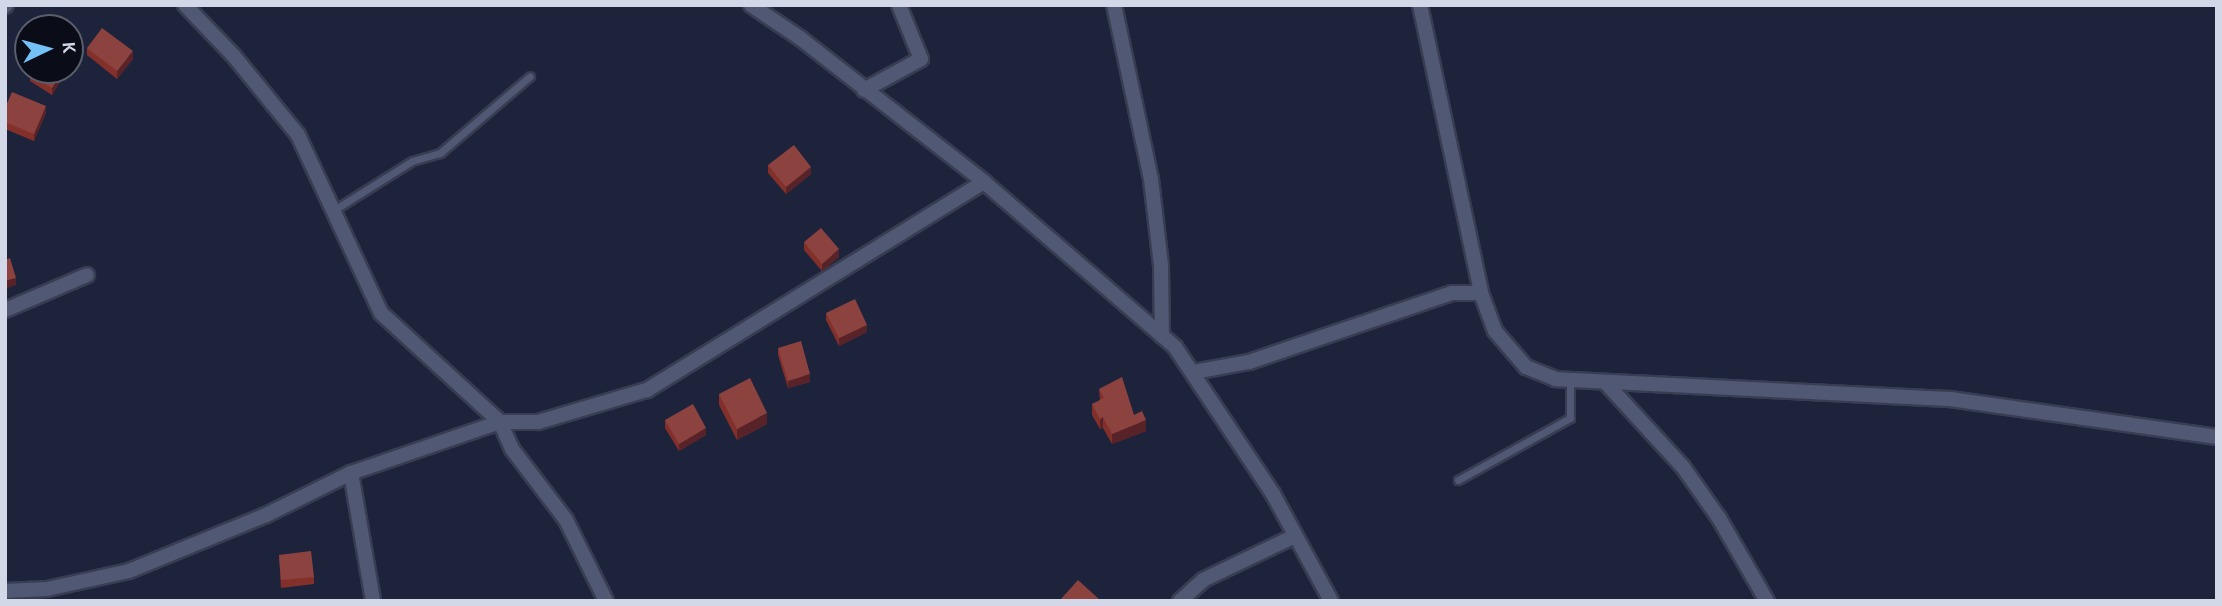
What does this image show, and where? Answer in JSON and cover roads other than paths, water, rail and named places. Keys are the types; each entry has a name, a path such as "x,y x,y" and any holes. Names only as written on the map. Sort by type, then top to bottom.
{"street":[{"path":"185,5 233,55 298,135 381,313 500,422 512,449 566,520 606,601"},
{"path":"751,5 984,182 1162,336 1194,372 1273,494 1331,601"},
{"path":"864,90 921,59 899,5"},
{"path":"1114,5 1151,179 1161,265 1162,336"},
{"path":"1420,5 1481,293 1495,331 1525,368 1570,380 1950,399 2217,437"},
{"path":"5,591 47,589 129,571 266,515 351,473 500,422 538,422 647,390 984,182"},
{"path":"5,310 86,275"},
{"path":"1194,372 1249,362 1452,293 1481,293"},
{"path":"1605,382 1682,467 1719,518 1767,601"},
{"path":"351,473 373,601"},
{"path":"1180,601 1203,580 1295,536"}],"lane":[{"path":"334,211 412,161 440,153 530,76"},
{"path":"1458,480 1570,418 1570,380"}]}
